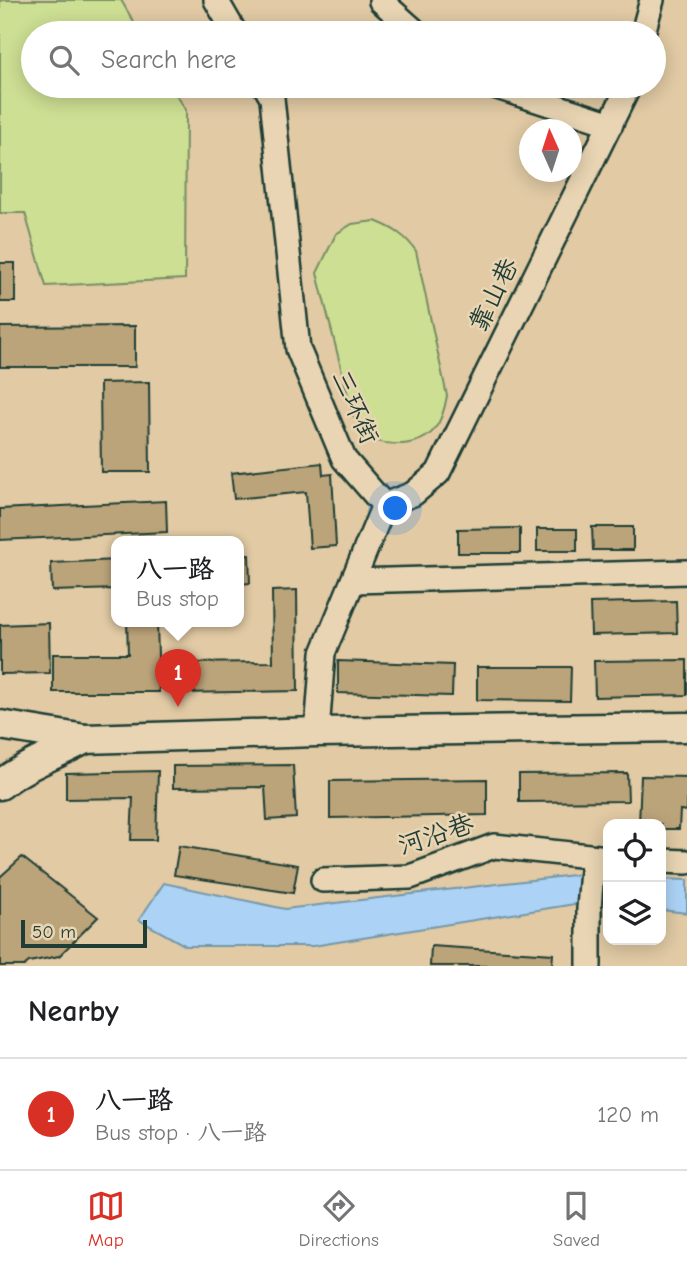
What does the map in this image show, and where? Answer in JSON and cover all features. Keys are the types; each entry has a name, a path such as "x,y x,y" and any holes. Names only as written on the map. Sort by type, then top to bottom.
{"main road":[{"path":"0,725 85,739 317,732 687,727"},
{"path":"0,785 15,773 85,739"}],"street":[{"path":"216,0 228,21"},
{"path":"646,21 652,0"},
{"path":"381,1 404,21"},
{"name":"三环街","path":"272,98 298,348 344,459 384,505"},
{"path":"531,98 611,124"},
{"name":"靠山巷","path":"384,505 414,494 438,473 623,98"},
{"path":"317,732 323,653 384,505"},
{"path":"353,581 687,572"},
{"name":"河沿巷","path":"323,880 410,877 494,846 598,861"},
{"path":"589,966 589,909 598,861"},
{"path":"666,861 687,862"}],"green space":[{"path":"121,0 133,21 21,21 21,98 178,98 186,110 185,279 46,286 25,213 0,213 0,1"},
{"path":"375,221 398,233 416,251 447,396 439,423 429,435 403,444 375,440 353,415 317,273 336,234 352,224"}],"water":[{"path":"582,874 603,875 603,905 581,903 313,946 186,946 139,920 164,883 285,909"},
{"path":"666,879 687,880 687,913 666,911"}],"building":[{"path":"0,263 15,263 15,302 0,302"},
{"path":"135,326 135,367 0,367 0,327"},
{"path":"149,382 150,472 101,472 100,383"},
{"path":"322,463 323,475 332,474 336,546 310,548 306,492 234,499 231,473"},
{"path":"166,501 167,532 0,540 0,509"},
{"path":"592,527 633,527 633,550 593,550"},
{"path":"520,528 520,553 458,553 458,529"},
{"path":"537,529 577,529 577,551 537,551"},
{"path":"249,555 250,583 244,584 244,556"},
{"path":"111,560 111,589 52,591 51,563"},
{"path":"297,590 298,691 180,693 180,663 273,662 272,591"},
{"path":"676,601 677,633 591,635 590,603"},
{"path":"49,623 50,673 0,674 0,625"},
{"path":"127,627 157,627 159,692 53,692 53,654 128,654"},
{"path":"687,660 687,695 595,697 594,661"},
{"path":"338,661 453,665 452,696 338,693"},
{"path":"477,667 571,667 570,701 477,700"},
{"path":"293,765 296,818 267,820 265,787 173,788 173,766"},
{"path":"158,771 156,840 131,840 133,798 66,799 66,773"},
{"path":"627,773 628,801 519,802 519,774"},
{"path":"641,776 687,777 687,811 680,810 679,829 666,829 666,819 639,819"},
{"path":"487,779 487,815 330,818 330,781"},
{"path":"179,846 298,865 293,893 174,875"},
{"path":"22,857 98,917 59,956 29,962 24,966 0,966 0,877"},
{"path":"431,946 553,954 552,966 430,966"}],"place":[{"name":"八一路","path":"178,707"}]}
